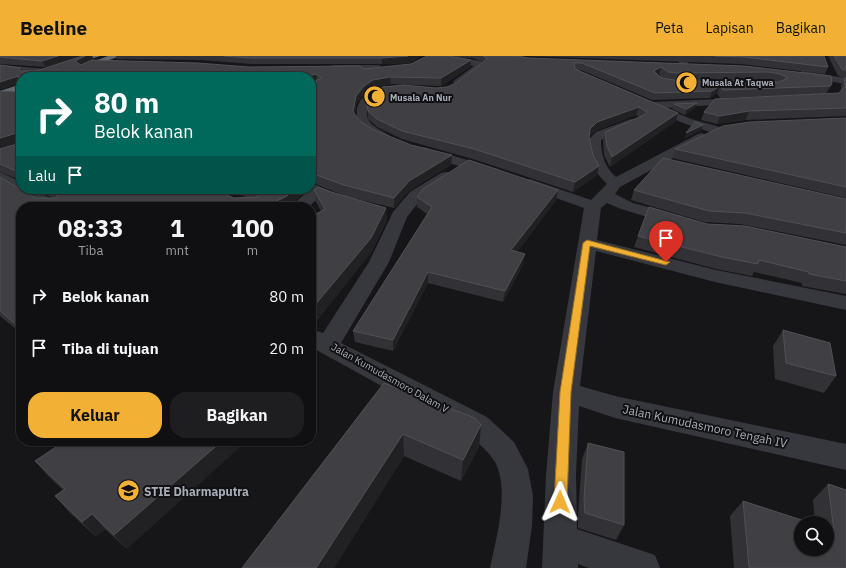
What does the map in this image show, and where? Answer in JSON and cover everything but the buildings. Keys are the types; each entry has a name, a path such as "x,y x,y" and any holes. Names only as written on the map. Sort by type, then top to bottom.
{"highway":[{"path":"57,72 96,60 116,56"},
{"path":"0,86 16,81"},
{"path":"0,94 16,89"}],"street":[{"path":"430,57 481,64 472,73 451,86"},
{"path":"96,60 123,64"},
{"path":"675,60 686,65 696,65"},
{"path":"0,68 33,72"},
{"path":"324,68 382,68 337,75"},
{"path":"790,73 846,81"},
{"path":"628,77 659,78 662,82 675,85 767,83"},
{"path":"408,86 378,91 368,98 361,109 360,116 362,122 373,132 407,147 504,175"},
{"path":"0,94 16,95"},
{"path":"604,195 669,153 723,128 687,121 649,103 751,101"},
{"path":"637,120 600,135 595,139 594,149 596,160 603,174 604,195 587,243 566,392 561,476 560,555 642,568"},
{"path":"657,161 680,166"},
{"name":"Jalan Kumudasmoro Dalam V","path":"467,164 416,195 393,215 379,262 319,341 477,425 499,445 512,466 517,493 508,568"},
{"path":"0,176 16,185"},
{"path":"519,180 604,195 627,206 688,223"},
{"path":"316,191 359,206"},
{"path":"31,194 45,202"},
{"path":"303,202 310,194"},
{"path":"587,243 715,276 846,303"},
{"name":"Jalan Kumudasmoro Tengah IV","path":"566,392 615,407 846,457"}],"place":[{"name":"Musala At Taqwa","path":"687,82"},
{"name":"Musala An Nur","path":"374,97"},
{"name":"STIE Dharmaputra","path":"128,491"}],"route":[{"path":"560,502 566,392 576,310 587,243 666,262"}]}
